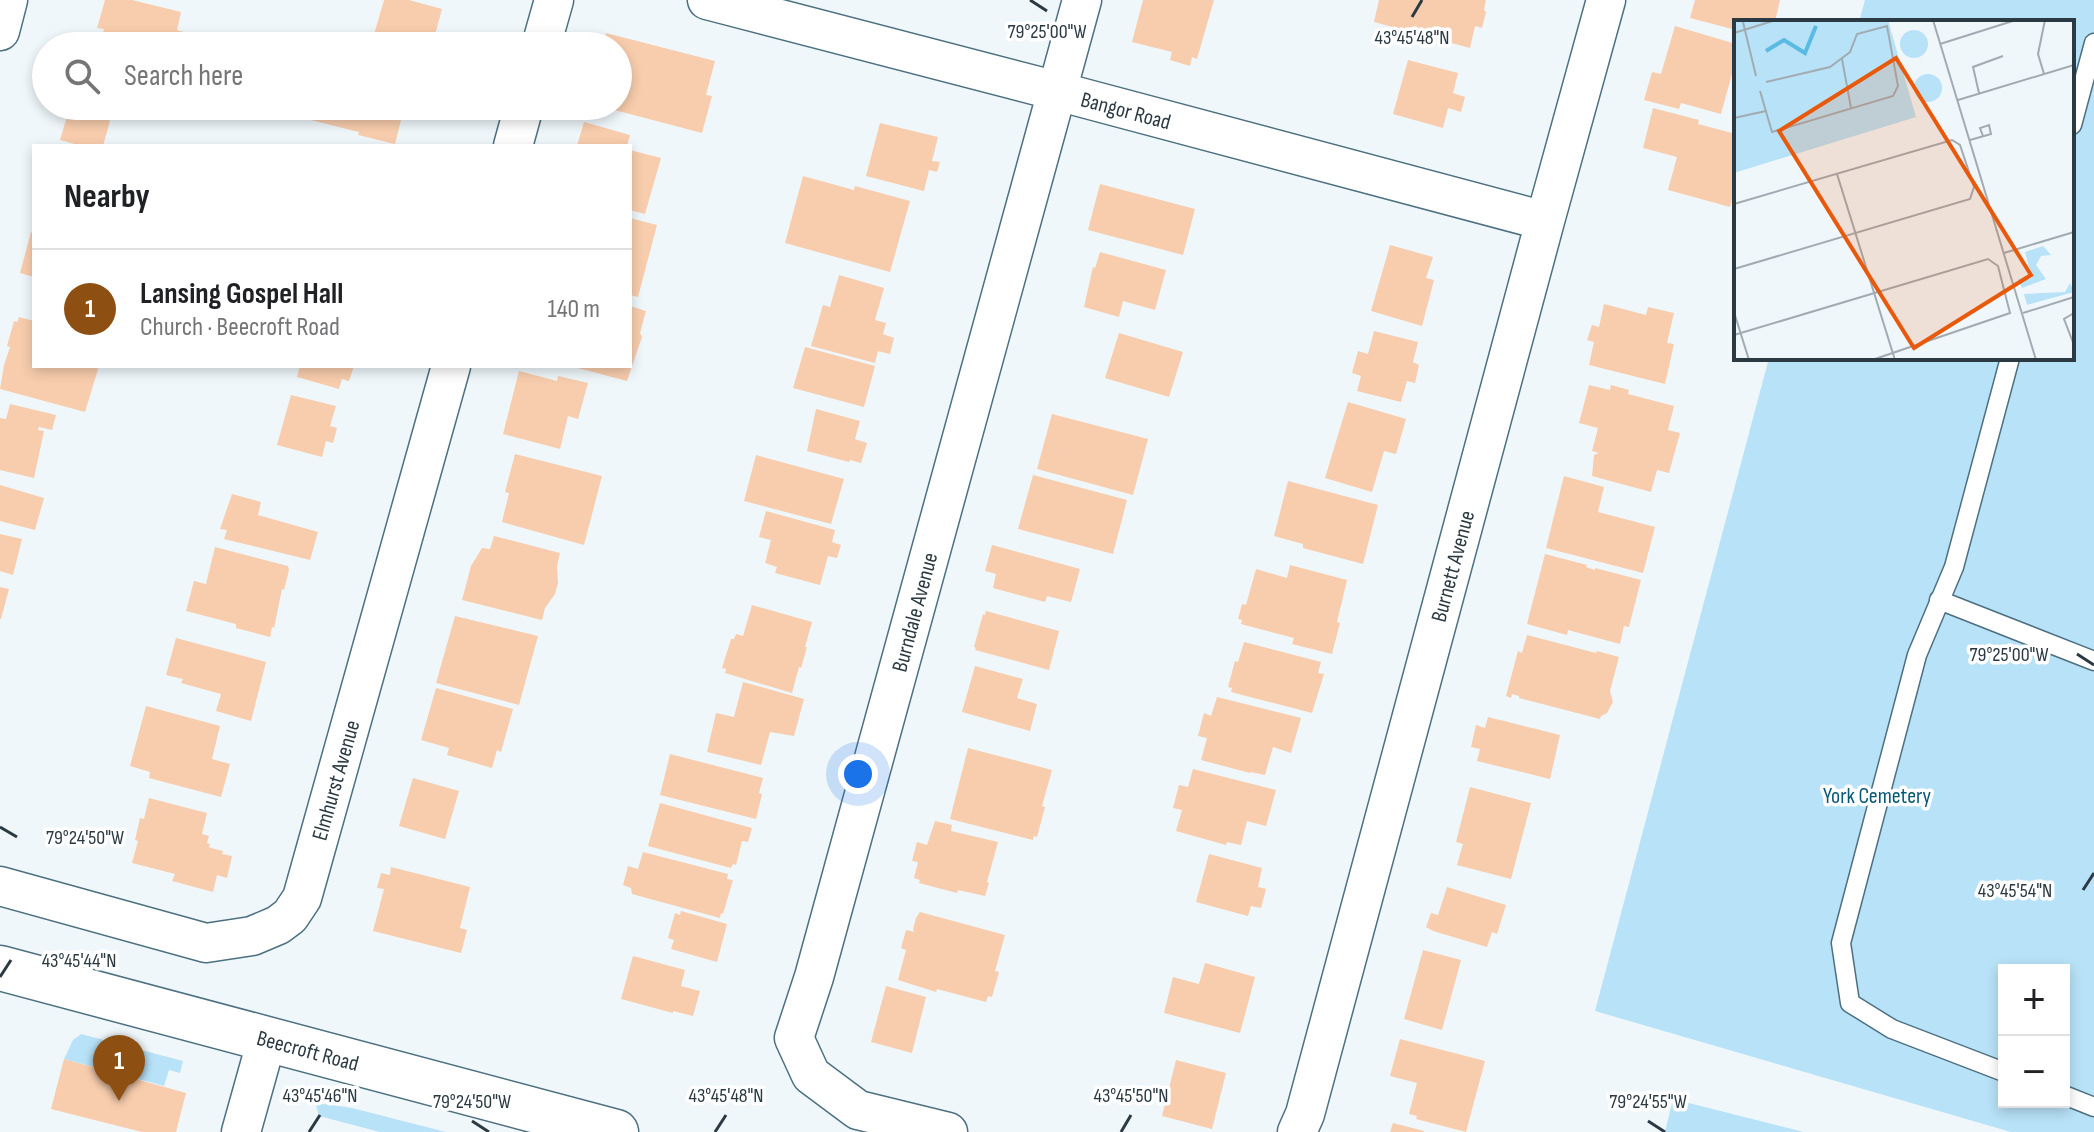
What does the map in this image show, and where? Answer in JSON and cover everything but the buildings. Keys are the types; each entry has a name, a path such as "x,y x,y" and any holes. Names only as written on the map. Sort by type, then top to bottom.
{"street":[{"path":"0,31 8,0"},
{"path":"545,32 554,0"},
{"name":"Bangor Road","path":"707,0 1545,221"},
{"name":"Burndale Avenue","path":"948,1132 858,1110 811,1075 794,1038 814,977 1082,0"},
{"name":"Burnett Avenue","path":"1297,1132 1309,1099 1606,0"},
{"path":"514,144 520,120"},
{"name":"Elmhurst Avenue","path":"8,888 206,943 252,936 290,916 302,898 450,368"},
{"name":"Beecroft Road","path":"0,968 616,1132"},
{"path":"241,1132 267,1039"}],"lane":[{"path":"2074,118 2094,43"},
{"path":"1998,1070 1892,1029 1850,1003 1841,943 1917,655 1954,567 2009,360"},
{"path":"1939,600 2094,661"},
{"path":"2070,1097 2094,1107"}],"green space":[{"name":"York Cemetery","path":"1865,0 2094,0 2094,1132 2011,1132 1595,1011 1768,360 2074,360 2074,20 1860,20"},
{"path":"81,1034 183,1061 180,1073 169,1070 164,1086 64,1059 73,1040"},
{"path":"1673,1099 1804,1132 1665,1132"},
{"path":"325,1104 446,1132 380,1132 319,1116 316,1105"}],"place":[{"name":"Lansing Gospel Hall","path":"119,1101"}]}
